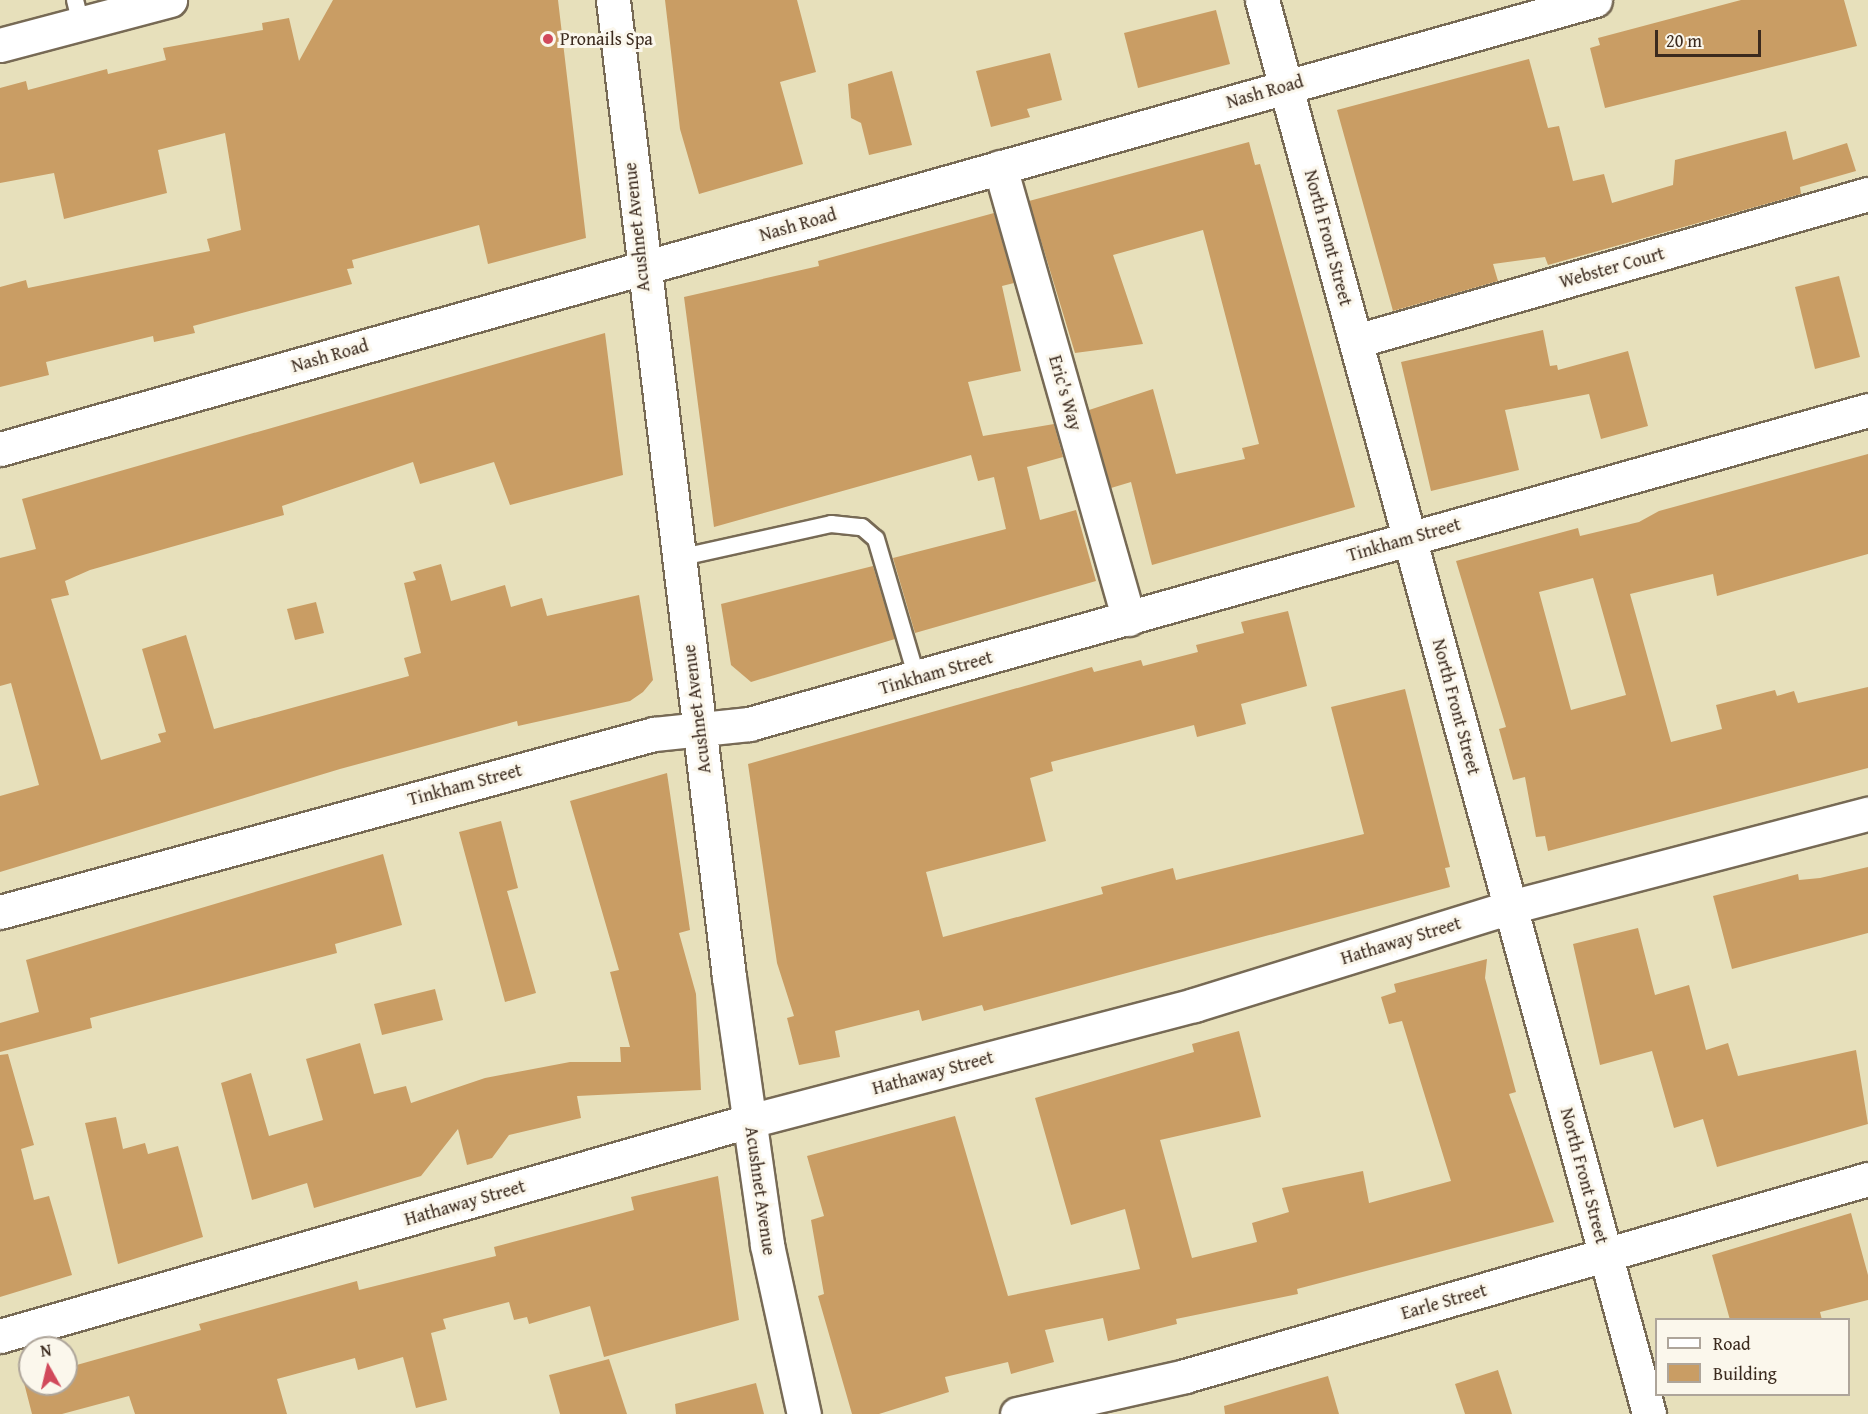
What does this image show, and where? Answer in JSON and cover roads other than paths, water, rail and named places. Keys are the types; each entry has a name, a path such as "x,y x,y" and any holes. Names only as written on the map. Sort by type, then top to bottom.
{"street":[{"path":"0,45 78,12 170,0"},
{"name":"Acushnet Avenue","path":"613,0 641,269 749,1121 773,1275 804,1414"},
{"name":"North Front Street","path":"1262,0 1649,1414"},
{"name":"Nash Road","path":"0,448 1595,0"},
{"name":"Eric's Way","path":"1000,167 1129,619"},
{"name":"Webster Court","path":"1356,341 1868,194"},
{"name":"Tinkham Street","path":"0,912 654,734 749,724 1868,410"},
{"name":"Hathaway Street","path":"0,1336 749,1121 1194,1005 1510,907 1868,814"},
{"name":"Earle Street","path":"1017,1414 1185,1376 1868,1179"}],"lane":[{"path":"678,558 831,524 862,527 876,539 917,678"}],"place":[{"name":"Pronails Spa","path":"548,39"}]}
